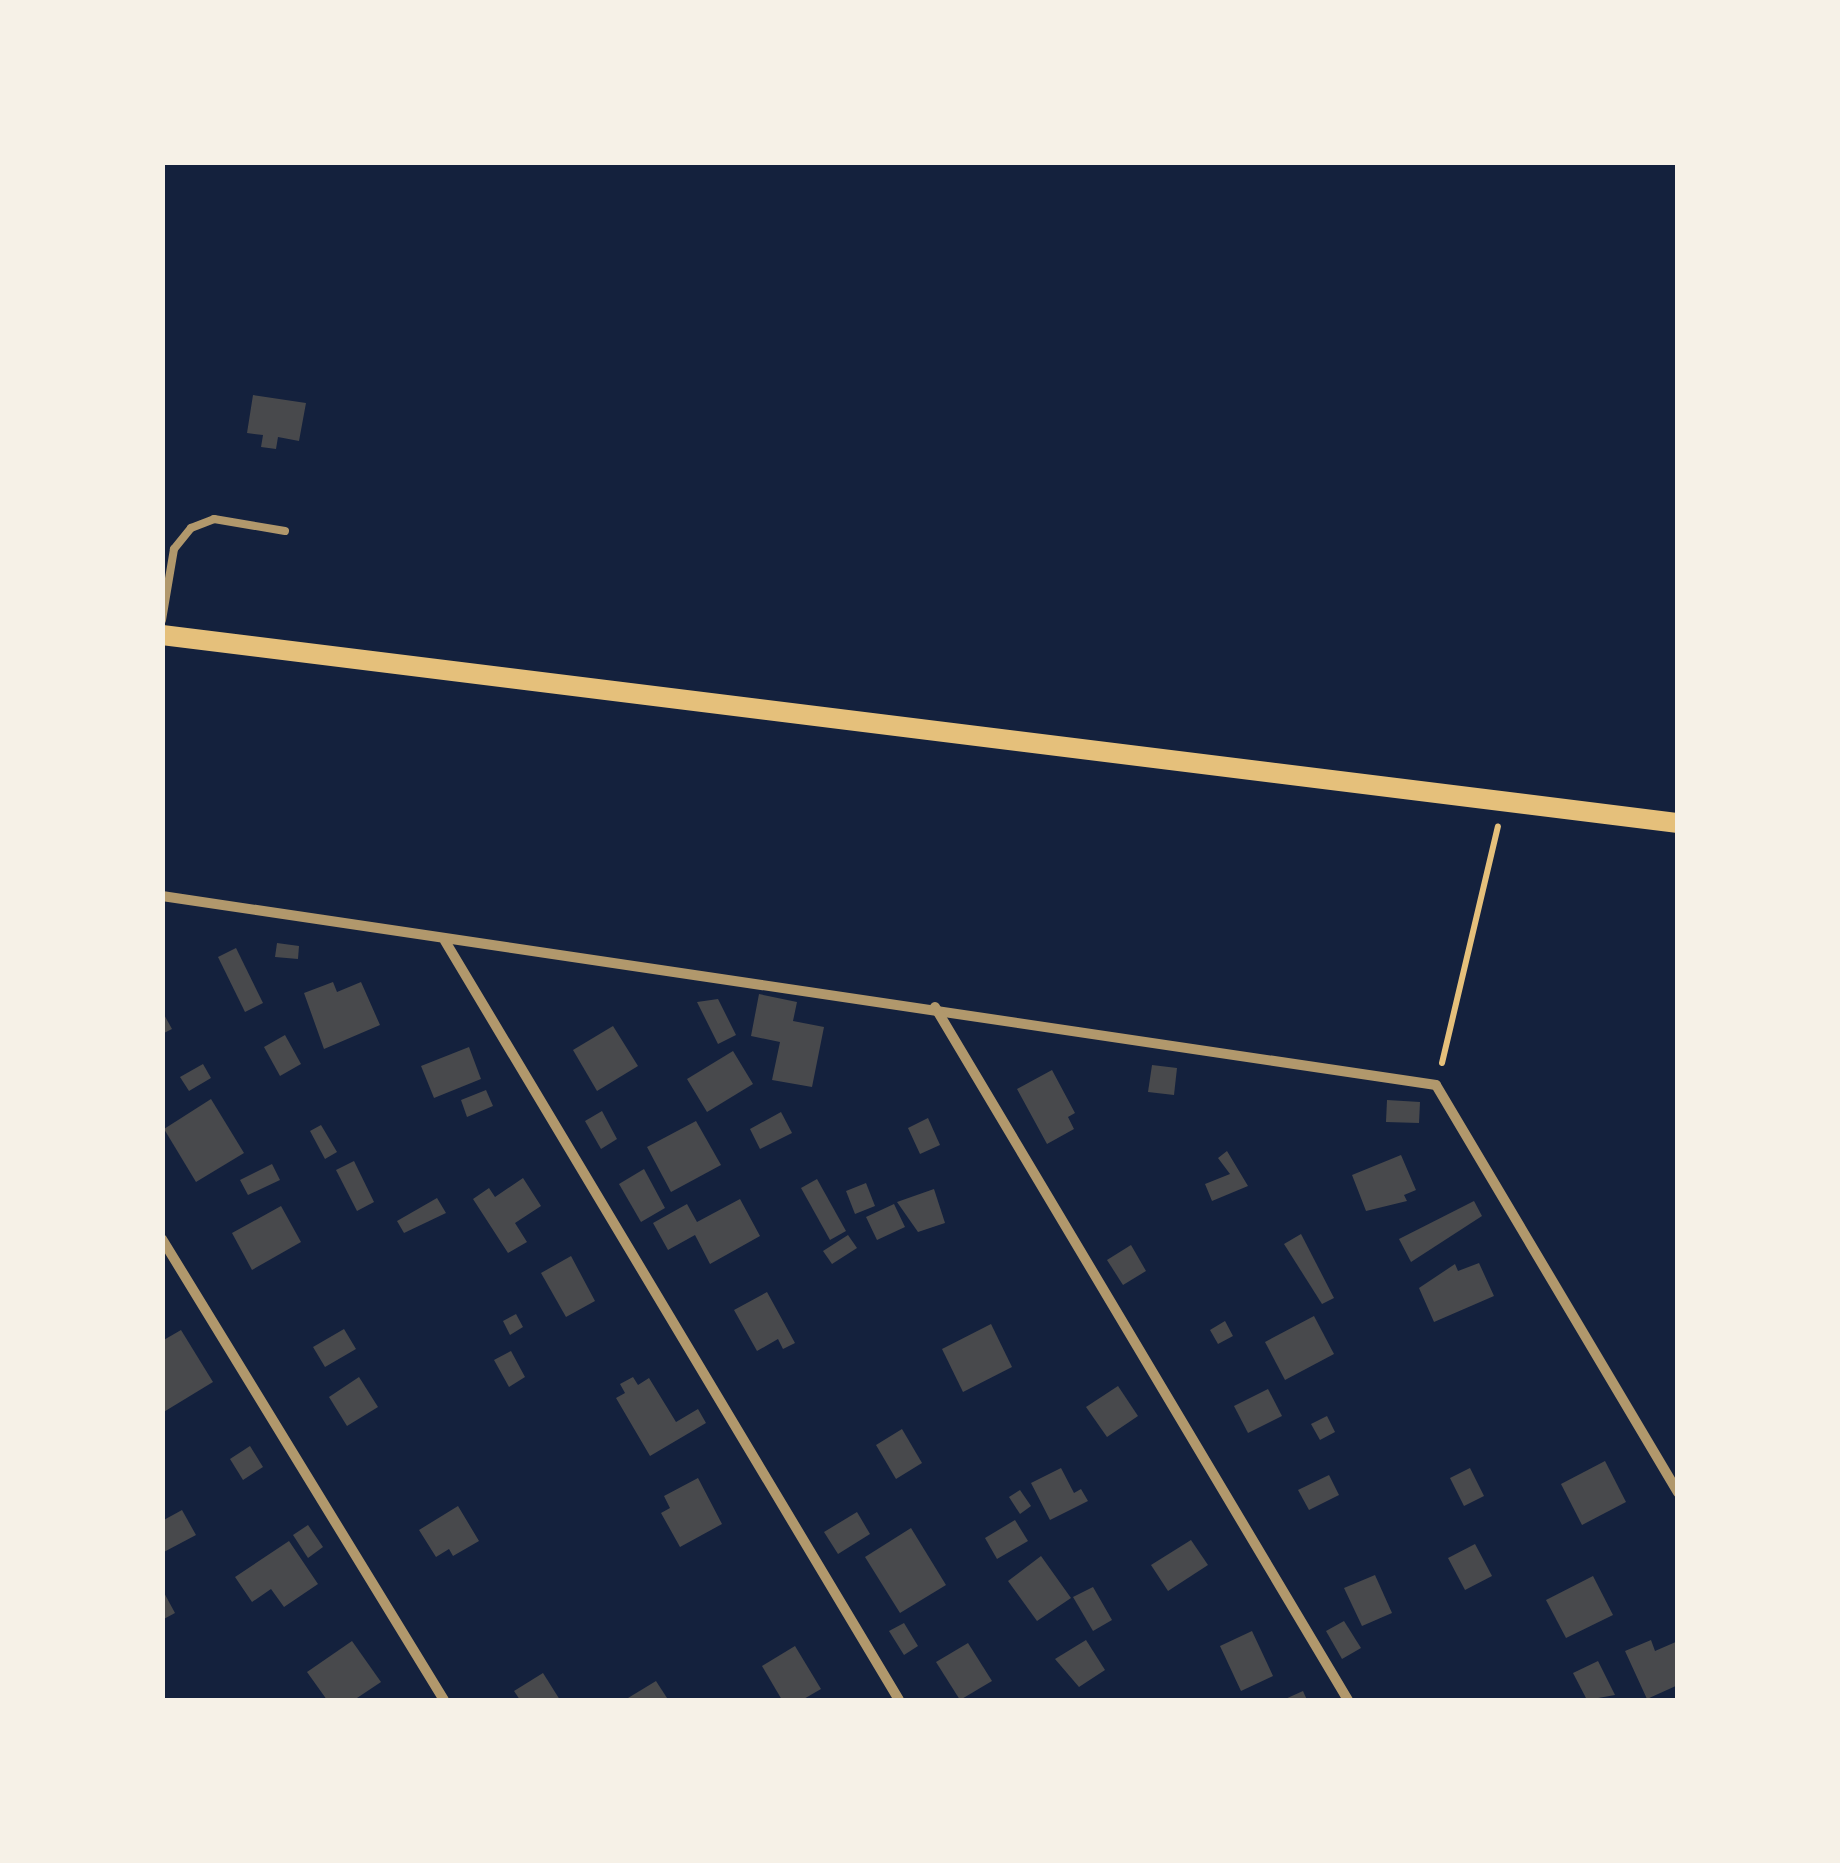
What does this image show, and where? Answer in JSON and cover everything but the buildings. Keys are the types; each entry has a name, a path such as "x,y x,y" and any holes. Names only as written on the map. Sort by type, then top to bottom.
{"main road":[{"path":"162,635 1678,823"}],"street":[{"path":"162,896 445,940 935,1007 1436,1085 1678,1492"},
{"path":"445,940 898,1700"},
{"path":"935,1007 1348,1700"},
{"path":"162,1239 444,1700"}],"lane":[{"path":"162,620 174,548 191,528 214,519 285,531"}],"path":[{"path":"1436,1085 1503,801"}]}
